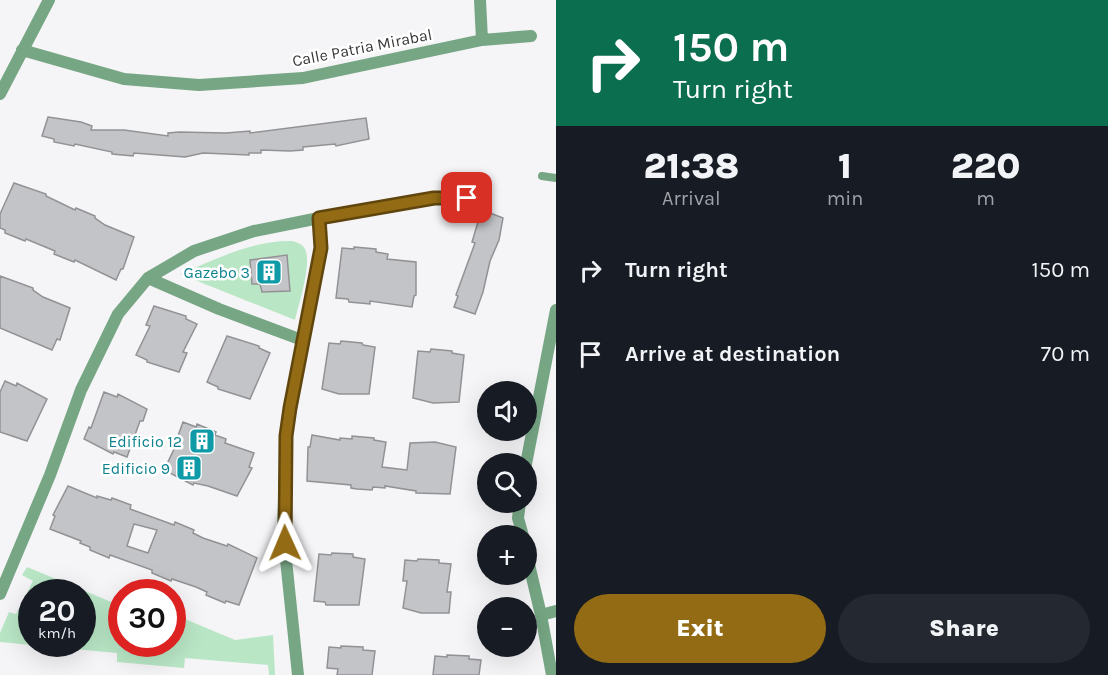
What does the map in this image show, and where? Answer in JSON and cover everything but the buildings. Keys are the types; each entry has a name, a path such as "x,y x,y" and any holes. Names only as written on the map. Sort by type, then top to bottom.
{"street":[{"path":"0,94 49,0"},
{"path":"480,0 483,40"},
{"name":"Calle Patria Mirabal","path":"22,50 124,79 199,85 303,78 483,40 531,36"},
{"path":"0,594 50,475 81,390 118,314 148,278 194,251 254,231 434,198 467,198"},
{"path":"298,675 284,531 286,436 302,340 321,248 319,218"},
{"path":"148,278 219,309 302,340"},
{"path":"528,453 556,310"},
{"path":"534,585 552,675"},
{"path":"541,615 556,611"}],"lane":[{"path":"542,176 556,178"}],"green space":[{"path":"293,241 303,246 307,256 304,284 295,320 180,274 249,247"},
{"path":"27,567 56,579 29,579 22,575"},
{"path":"96,596 108,601 108,652 96,651"},
{"path":"18,610 18,644 0,642 0,633 9,612 16,614"},
{"path":"186,619 235,640 273,635 275,675 269,675 268,665 185,658 184,668 117,662 117,657 186,657"}],"place":[{"name":"Gazebo 3","path":"269,272"},
{"name":"Edificio 12","path":"202,441"},
{"name":"Edificio 9","path":"189,468"}],"route":[{"path":"285,543 286,436 321,248 319,218 434,198 467,198"}]}
